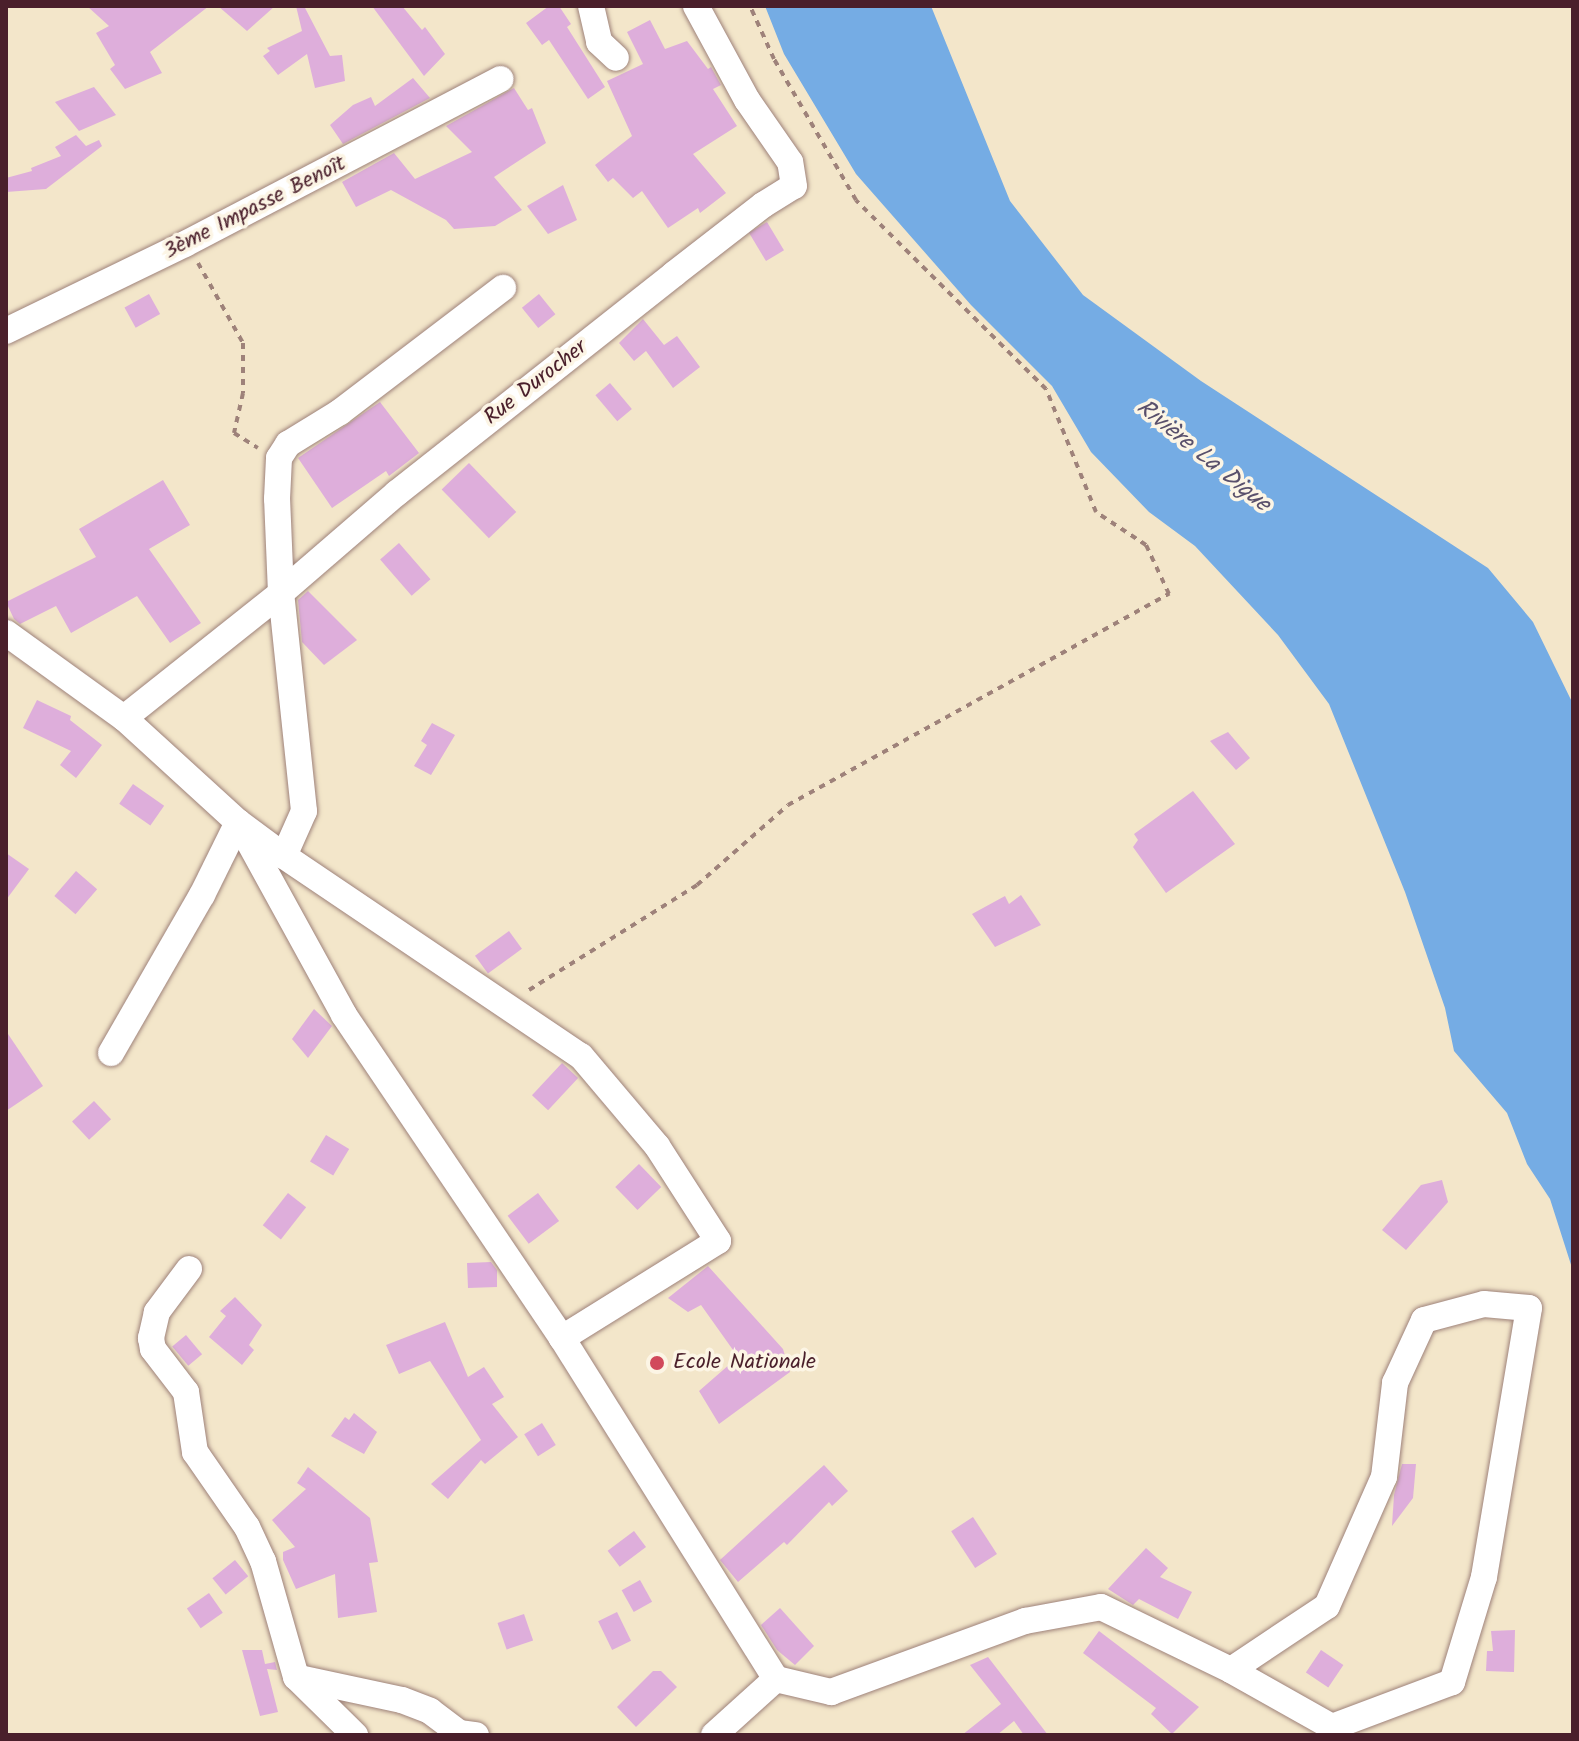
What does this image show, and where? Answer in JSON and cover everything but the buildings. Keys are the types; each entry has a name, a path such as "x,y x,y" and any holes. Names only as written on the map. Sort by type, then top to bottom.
{"street":[{"path":"591,6 599,42 616,58"},
{"name":"Rue Durocher","path":"124,718 281,593 409,484 763,205 794,186 790,162 747,100 696,6"},
{"name":"3ème Impasse Benoît","path":"6,331 185,244 501,79"},
{"path":"284,856 304,811 281,593 279,458 288,444 340,412 503,288"},
{"path":"6,633 124,718 238,822 284,856 503,1007 581,1056 657,1146 718,1241 562,1338"},
{"path":"111,1053 202,895 238,822"},
{"path":"238,822 344,1015 562,1338 776,1679 831,1692 1025,1621 1101,1607 1231,1670 1332,1731 1452,1682 1484,1577 1529,1308 1484,1304 1424,1320 1395,1383 1384,1477 1327,1606 1231,1670"},
{"path":"189,1269 157,1312 151,1338 153,1349 186,1392 195,1452 247,1527 263,1561 296,1677 355,1735"},
{"path":"296,1677 402,1700 430,1711 459,1733 476,1735"},
{"path":"714,1735 776,1679"}],"path":[{"path":"503,1007 697,885 788,805 1169,594 1146,545 1096,512 1046,389 856,200 774,59 750,6"},
{"path":"185,244 243,343 243,393 234,433 279,458"}],"water":[{"name":"Rivière La Digue","path":"765,6 931,6 1010,201 1083,295 1201,381 1488,568 1533,622 1573,704 1573,1271 1550,1199 1527,1164 1507,1113 1454,1051 1445,1008 1405,892 1329,704 1278,635 1195,546 1149,512 1091,452 1052,386 971,305 856,174 784,54"}],"place":[{"name":"Ecole Nationale","path":"657,1363"}]}
